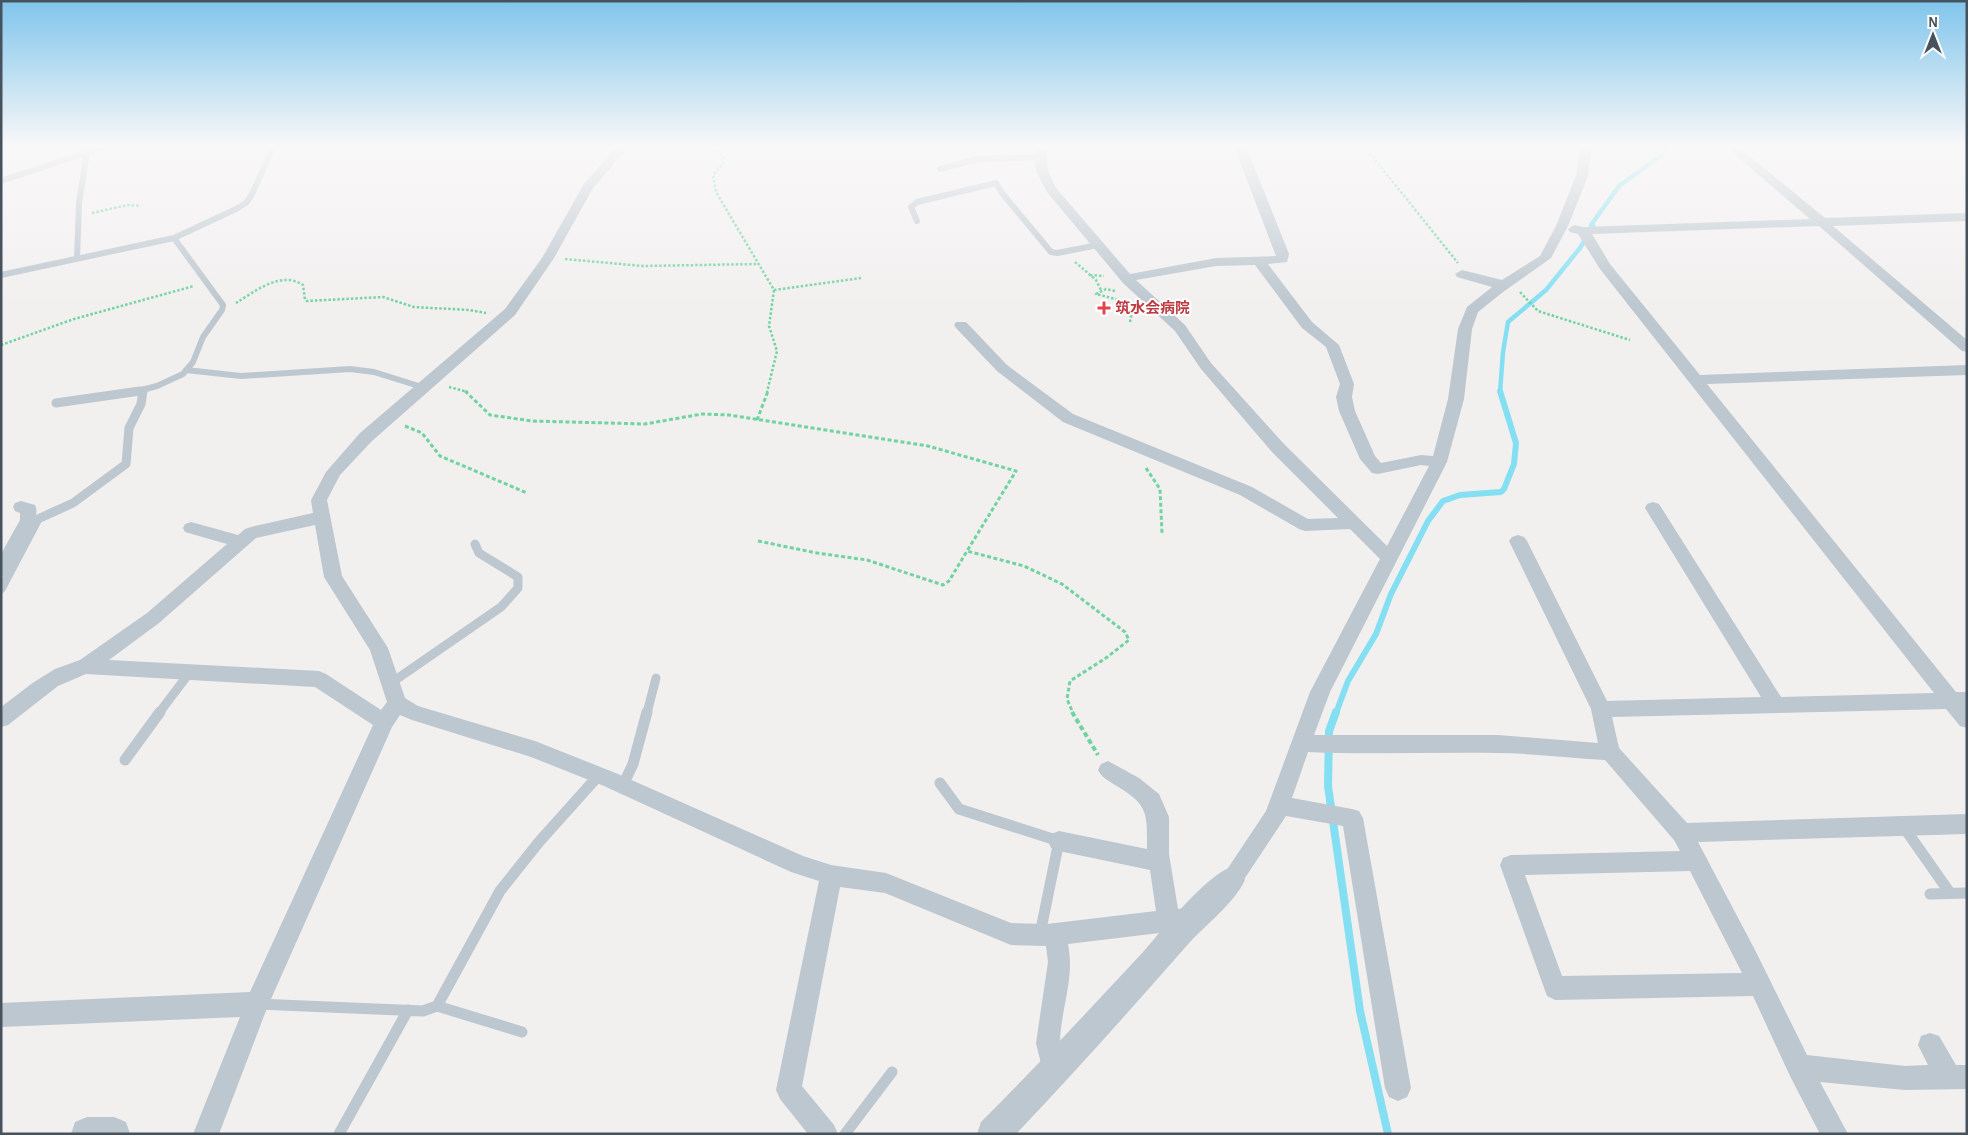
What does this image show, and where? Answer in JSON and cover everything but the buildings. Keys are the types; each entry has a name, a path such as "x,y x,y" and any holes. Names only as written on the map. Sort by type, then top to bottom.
{"street":[{"path":"581,199 548,258 510,312 386,420 334,472 319,500 333,577 379,648 394,693 412,712 535,750 623,785 799,865 831,875 886,883 1011,934 1047,934 1181,919"},
{"path":"1059,199 1127,278 1180,328 1206,366 1278,448 1390,559"},
{"path":"1127,278 1216,262 1259,262 1282,259 1282,254 1261,199"},
{"path":"993,1134 1054,1071 1181,919 1231,880 1275,816 1305,743 1320,692 1439,462 1456,399 1465,329 1472,310 1545,258 1562,226 1573,199"},
{"path":"1794,199 1967,348"},
{"path":"1562,226 1583,231 1967,218"},
{"path":"1583,231 1605,266 1695,380 1959,700 1967,720"},
{"path":"1259,262 1307,325 1332,345 1347,384 1344,397 1347,411 1368,459 1378,469 1421,460 1439,462"},
{"path":"1466,275 1486,282 1506,284"},
{"path":"961,326 1002,368 1068,418 1246,491 1305,525 1353,523"},
{"path":"1695,380 1967,370"},
{"path":"1,570 28,520 29,509 21,507"},
{"path":"1653,508 1776,705"},
{"path":"86,666 153,618 251,533 322,517"},
{"path":"191,528 241,542"},
{"path":"1518,540 1600,709 1610,752 1682,833 1760,984 1819,1107 1835,1134"},
{"path":"1,719 48,681 66,671 86,666 319,678 384,722"},
{"path":"206,1134 257,1004 384,722 394,693"},
{"path":"1600,709 1959,700"},
{"path":"1305,743 1340,745 1405,743 1498,744 1610,752"},
{"path":"1108,770 1132,784 1152,801 1158,817 1160,862 1181,919"},
{"path":"1278,805 1352,818 1398,1088"},
{"path":"1682,833 1967,824"},
{"path":"1059,841 1160,862"},
{"path":"1696,861 1511,865 1555,988 1760,984"},
{"path":"825,1134 789,1090 831,875"},
{"path":"1047,934 1060,962 1048,1043 1054,1071"},
{"path":"1,1015 257,1004"},
{"path":"1930,1045 1958,1077"},
{"path":"1799,1066 1905,1078 1958,1077"},
{"path":"87,1134 114,1134"}],"lane":[{"path":"76,259 81,199"},
{"path":"1,275 174,238 246,203 249,199"},
{"path":"917,221 911,208 917,202 930,199"},
{"path":"1007,199 1051,252 1057,253 1098,245"},
{"path":"56,403 143,390 170,380 186,370 204,336 222,310 222,305 174,238"},
{"path":"186,370 241,376 350,369 374,372 424,385"},
{"path":"1,589 38,519 52,515 70,505 126,464 129,456 128,434 144,400 143,390"},
{"path":"394,693 501,607 518,588 518,578 479,553 475,544"},
{"path":"125,760 190,671"},
{"path":"623,785 633,764 656,678"},
{"path":"437,1006 500,891 538,842 599,776"},
{"path":"940,782 959,809 1059,841 1047,934"},
{"path":"1903,826 1950,893"},
{"path":"1930,894 1967,893"},
{"path":"257,1004 423,1011 437,1006 522,1032"},
{"path":"339,1134 408,1010"},
{"path":"845,1134 892,1072"}],"path":[{"path":"720,199 774,290 769,326 777,351 765,402 757,420"},
{"path":"1406,199 1466,275"},
{"path":"79,216 128,205 141,206"},
{"path":"548,258 643,266 759,264"},
{"path":"774,290 861,278"},
{"path":"222,310 275,281 285,280 303,284 306,290 305,300 307,301 382,297 414,307 469,310 483,312 501,319"},
{"path":"1,349 2,344 74,319 206,282"},
{"path":"1506,284 1518,290 1538,311 1630,340"},
{"path":"1120,294 1114,290 1106,289 1096,294 1123,301 1127,298 1133,304 1134,313 1130,322"},
{"path":"424,385 467,391 490,415 532,421 644,424 702,414 729,415 928,446 1016,471 949,581 943,585 868,560 818,553 758,541"},
{"path":"386,420 422,433 440,456 526,493"},
{"path":"1137,446 1138,458 1160,489 1162,533"},
{"path":"967,551 1024,566 1062,584 1125,632 1129,640 1106,658 1070,681 1067,699 1076,721 1108,770"}],"waterway":[{"path":"1500,391 1503,352 1508,322 1546,290 1580,248 1593,226 1591,225 1610,199"},
{"path":"1336,713 1348,681 1376,634 1391,594 1428,521 1443,501 1460,495 1501,492 1504,489 1514,464 1516,443 1500,391"},
{"path":"1336,712 1329,731 1328,786 1360,1011 1388,1134"}],"place":[{"name":"筑水会病院","path":"1104,308"}]}
